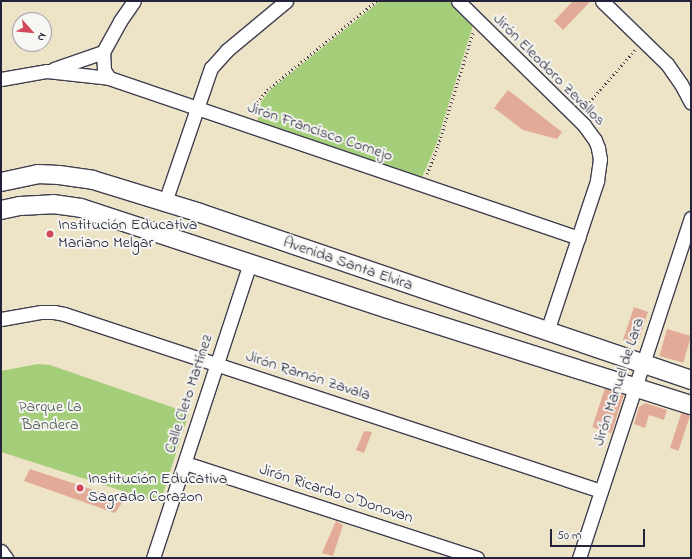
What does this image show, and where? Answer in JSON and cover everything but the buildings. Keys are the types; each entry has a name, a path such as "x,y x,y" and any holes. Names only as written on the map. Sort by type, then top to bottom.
{"street":[{"path":"109,78 104,70 104,52 120,21 134,1"},
{"path":"165,202 206,78 217,60 286,1"},
{"name":"Jirón Eleodoro Zevallos","path":"458,1 476,21 576,117 595,140 600,159 597,181 547,331"},
{"path":"602,1 615,6 644,41 674,72 691,103"},
{"name":"Jirón Francisco Cornejo","path":"1,79 47,71 104,52"},
{"name":"Jirón Francisco Cornejo","path":"47,71 109,78 578,238"},
{"name":"Avenida Santa Elvira","path":"1,182 38,174 59,175 93,180 165,202 691,380"},
{"name":"Avenida Santa Elvira","path":"1,210 20,206 53,204 81,208 691,405"},
{"name":"Jirón Manuel de Lara","path":"579,558 691,218"},
{"name":"Calle Cleto Martínez","path":"154,558 250,263"},
{"name":"Jirón Ramón Zavala","path":"1,319 54,312 217,364 601,491"},
{"name":"Jirón Ricardo O'Donovan","path":"185,463 477,558"},
{"path":"1,551 6,558"}],"path":[{"path":"252,126 257,102 267,90 376,1"},
{"path":"422,185 438,145 476,21"},
{"path":"576,117 644,41"}],"green space":[{"path":"380,1 451,1 473,25 436,145 420,182 257,124 261,102 270,90"},
{"name":"Parque La Bandera","path":"38,364 50,365 189,413 160,503 1,452 1,371"}],"place":[{"name":"Institución Educativa Mariano Melgar","path":"50,234"},
{"name":"Institución Educativa Sagrado Corazon","path":"80,488"}]}
